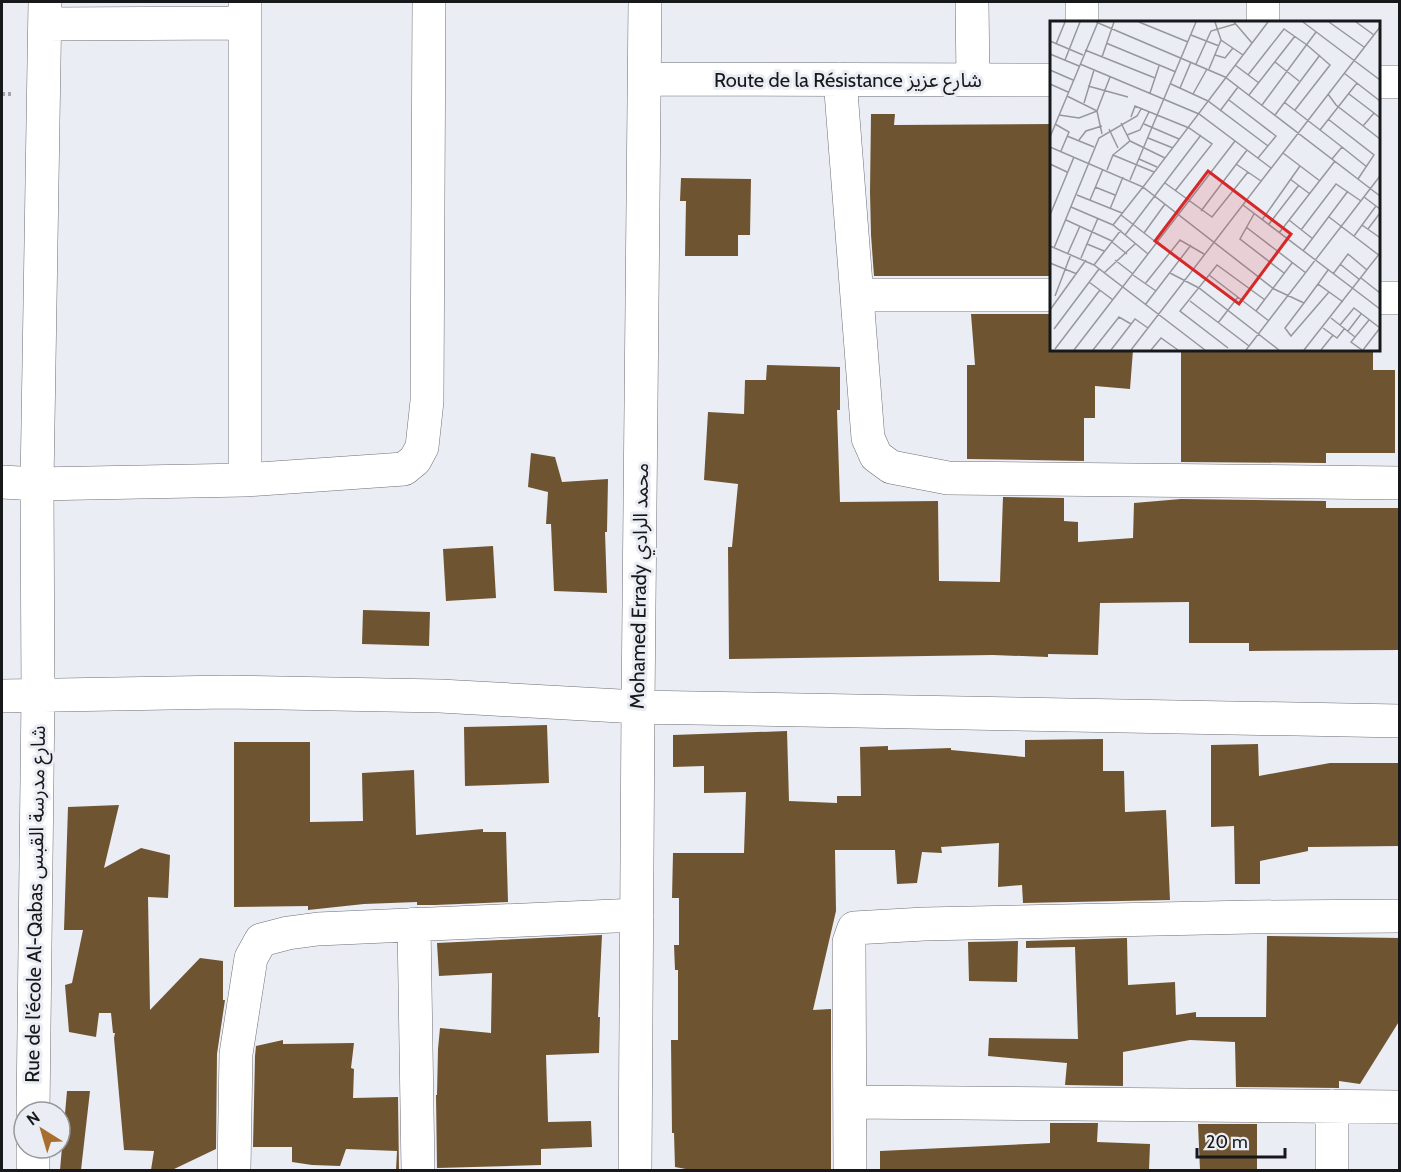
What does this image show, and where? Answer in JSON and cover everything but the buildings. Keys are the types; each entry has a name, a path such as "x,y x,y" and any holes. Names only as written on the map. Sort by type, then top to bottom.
{"street":[{"path":"2,482 37,484 245,480 404,469 415,460 422,447 427,401 429,2"},
{"name":"Mohamed Errady محمد الرادي","path":"635,1170 645,2"},
{"path":"972,2 973,80"},
{"path":"1082,2 1082,21"},
{"path":"1263,2 1263,21"},
{"path":"45,13 245,12 245,480"},
{"name":"Rue de l'école Al-Qabas شارع مدرسة القبس","path":"33,1100 38,696 37,484 45,13"},
{"name":"Route de la Résistance شارع عزيز","path":"645,79 1050,81"},
{"path":"840,79 868,438 876,456 891,467 948,478 1400,483"},
{"path":"1380,82 1400,82"},
{"path":"857,295 1050,295"},
{"path":"1380,298 1400,298"},
{"path":"2,696 227,692 440,696 638,707 1400,721"},
{"path":"234,1170 236,1054 251,957 261,940 318,929 637,915"},
{"path":"850,1170 849,942 854,928 924,924 1400,916"},
{"path":"414,924 418,1170"},
{"path":"850,1102 1400,1107"},
{"path":"1332,1106 1332,1170"}]}
